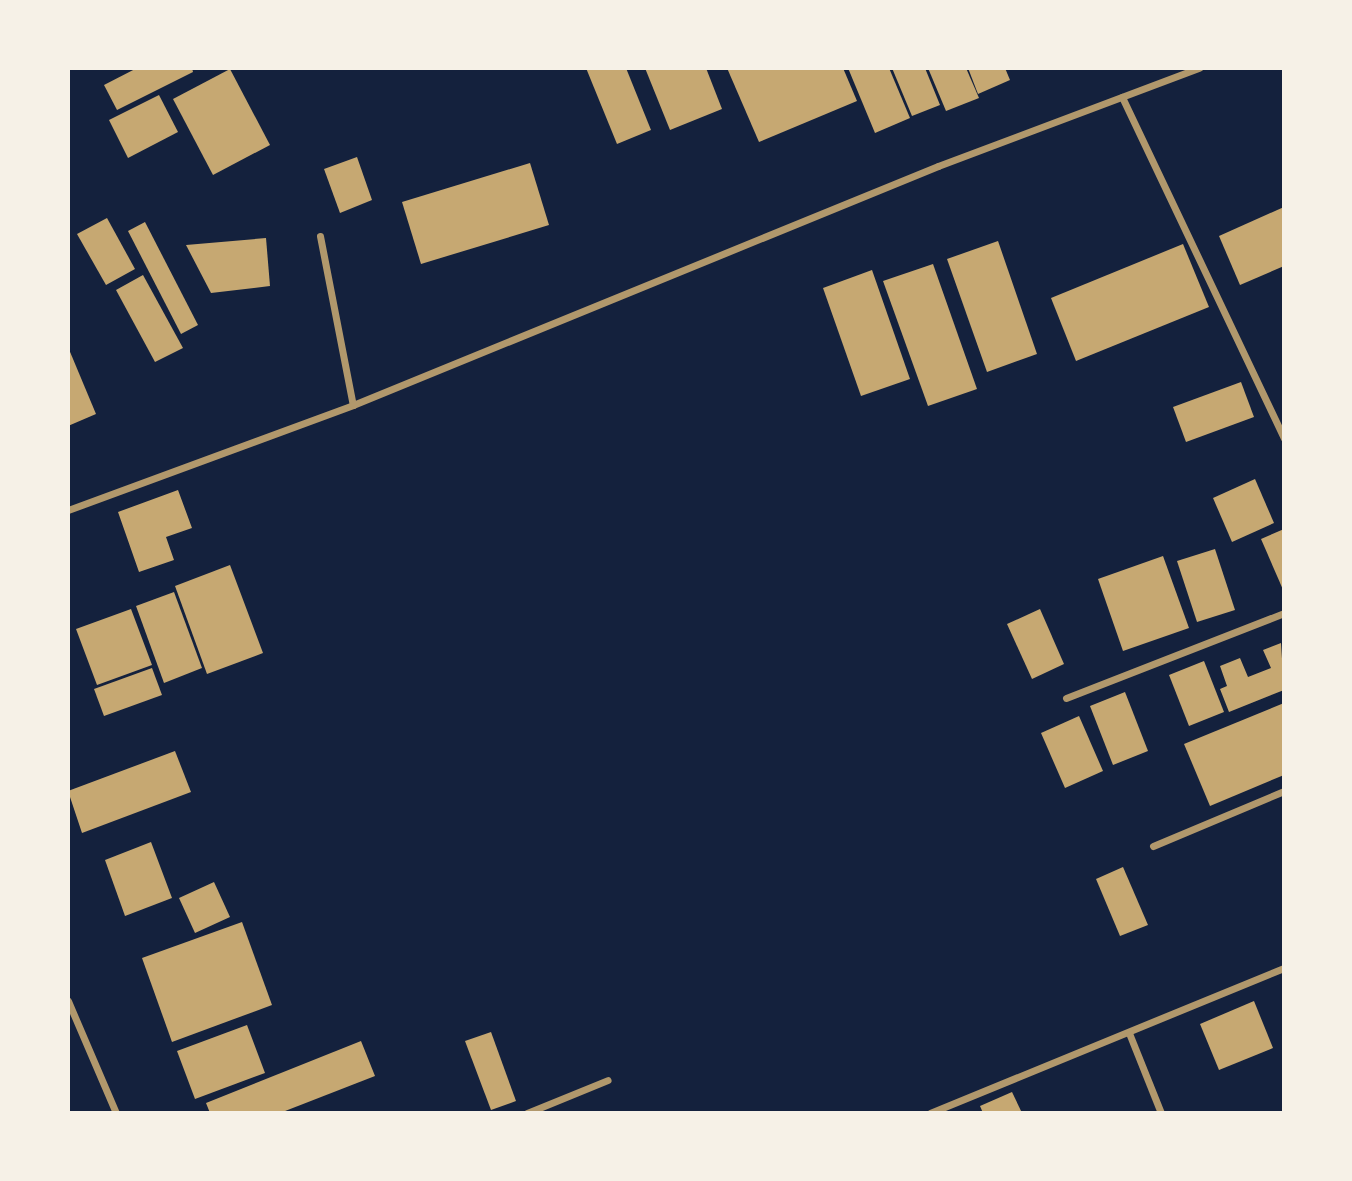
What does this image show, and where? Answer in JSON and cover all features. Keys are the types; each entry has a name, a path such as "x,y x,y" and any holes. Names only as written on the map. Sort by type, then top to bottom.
{"street":[{"path":"68,510 353,405 938,166 1199,68"},
{"path":"1122,97 1284,438"},
{"path":"320,236 353,405"},
{"path":"1066,698 1284,613"},
{"path":"1153,846 1284,791"},
{"path":"930,1113 1284,968"},
{"path":"68,1001 116,1113"},
{"path":"1129,1033 1161,1113"},
{"path":"527,1113 608,1080"}],"building":[{"path":"137,68 192,68 193,72 117,110 104,85"},
{"path":"586,68 626,68 651,130 617,144"},
{"path":"645,68 706,68 722,109 670,130"},
{"path":"727,68 843,68 857,101 759,142"},
{"path":"848,68 889,68 910,118 875,133"},
{"path":"892,68 925,68 940,105 912,116"},
{"path":"928,68 966,68 979,98 946,111"},
{"path":"968,68 1005,68 1010,80 978,94"},
{"path":"230,69 270,145 213,175 173,99"},
{"path":"159,95 178,132 128,158 109,120"},
{"path":"357,157 372,200 340,213 324,169"},
{"path":"530,163 549,225 421,264 402,202"},
{"path":"1284,207 1284,266 1240,285 1219,236"},
{"path":"107,218 135,269 106,285 77,234"},
{"path":"145,222 198,325 181,334 128,231"},
{"path":"266,238 270,286 211,293 186,245"},
{"path":"998,241 1037,354 987,372 947,259"},
{"path":"1183,244 1209,307 1076,361 1051,298"},
{"path":"933,264 977,389 928,406 883,281"},
{"path":"872,270 910,379 861,396 823,288"},
{"path":"143,275 183,348 155,362 116,290"},
{"path":"68,347 96,414 68,426"},
{"path":"1241,382 1254,417 1186,442 1173,407"},
{"path":"1255,479 1274,523 1232,542 1213,498"},
{"path":"178,490 192,528 166,537 174,560 139,572 118,512"},
{"path":"1284,529 1284,592 1261,539"},
{"path":"1215,549 1235,610 1197,622 1177,561"},
{"path":"1163,556 1189,628 1123,651 1098,579"},
{"path":"230,565 263,653 207,674 175,586"},
{"path":"174,592 202,668 164,683 136,606"},
{"path":"131,609 152,665 97,685 76,629"},
{"path":"1040,609 1064,664 1032,679 1007,624"},
{"path":"1281,643 1284,690 1229,712 1220,689 1227,686 1220,666 1240,658 1248,677 1271,668 1263,650"},
{"path":"1204,661 1224,712 1189,726 1169,675"},
{"path":"152,668 162,695 104,716 94,689"},
{"path":"1125,692 1148,751 1113,765 1090,706"},
{"path":"1284,703 1284,775 1210,806 1184,744"},
{"path":"1079,716 1103,771 1065,788 1041,733"},
{"path":"175,751 191,792 82,833 68,791"},
{"path":"151,842 172,898 125,916 105,860"},
{"path":"1123,867 1148,925 1120,936 1096,879"},
{"path":"214,882 230,917 195,933 179,898"},
{"path":"242,922 272,1005 172,1042 142,958"},
{"path":"1254,1001 1273,1048 1219,1070 1200,1024"},
{"path":"247,1025 265,1073 195,1099 177,1051"},
{"path":"491,1032 516,1101 491,1110 465,1041"},
{"path":"361,1041 375,1076 280,1113 210,1113 206,1103"},
{"path":"1012,1092 1022,1113 983,1113 980,1106"}]}
